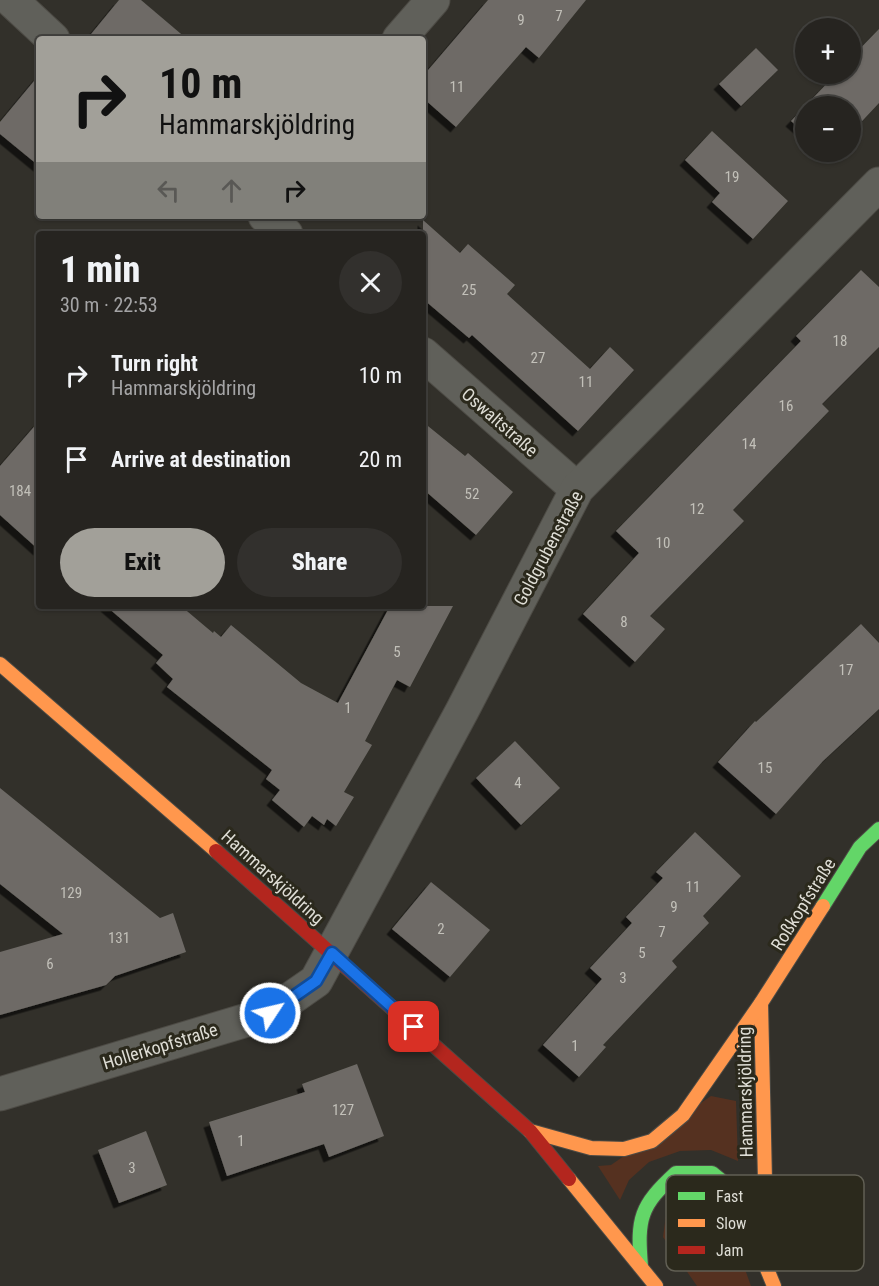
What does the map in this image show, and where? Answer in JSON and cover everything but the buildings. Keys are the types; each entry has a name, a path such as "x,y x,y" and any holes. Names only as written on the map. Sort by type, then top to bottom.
{"main road":[{"name":"Hammarskjöldring","path":"0,664 155,796 530,1131 656,1286"},
{"name":"Roßkopfstraße","path":"530,1131 591,1148 624,1149 652,1141 683,1115 761,1003 860,847 879,829"},
{"name":"Hammarskjöldring","path":"761,1003 765,1175"},
{"path":"674,1175 676,1173 712,1173 714,1175"},
{"path":"641,1266 638,1228 647,1201 666,1183"},
{"name":"Hammarskjöldring","path":"768,1271 774,1286"}],"street":[{"path":"11,0 50,36"},
{"path":"402,36 433,0"},
{"name":"Goldgrubenstraße","path":"332,953 347,921 468,700 577,489 879,184"},
{"path":"268,219 282,231"},
{"name":"Oswaltstraße","path":"426,357 577,489"},
{"name":"Hollerkopfstraße","path":"0,1094 270,1013 316,981 332,953"}],"shaded area":[{"path":"711,1096 736,1101 738,1161 711,1150 680,1151 649,1162 629,1180 620,1200 598,1166 611,1165"},
{"path":"666,1215 666,1241 663,1237"},
{"path":"687,1271 746,1271 751,1286 697,1286"}],"traffic: fast":[{"path":"823,906 860,847 879,829"},
{"path":"674,1175 676,1173 712,1173 714,1175"},
{"path":"641,1266 640,1236 643,1214 648,1204 666,1183"}],"traffic: slow":[{"path":"0,664 216,851"},
{"path":"530,1131 591,1148 624,1149 652,1141 683,1115 761,1003 823,906"},
{"path":"761,1003 765,1175"},
{"path":"569,1179 656,1286"},
{"path":"768,1271 774,1286"}],"traffic: jam":[{"path":"216,851 530,1131 569,1179"}],"route":[{"path":"270,1013 316,981 332,953 414,1027"}]}
